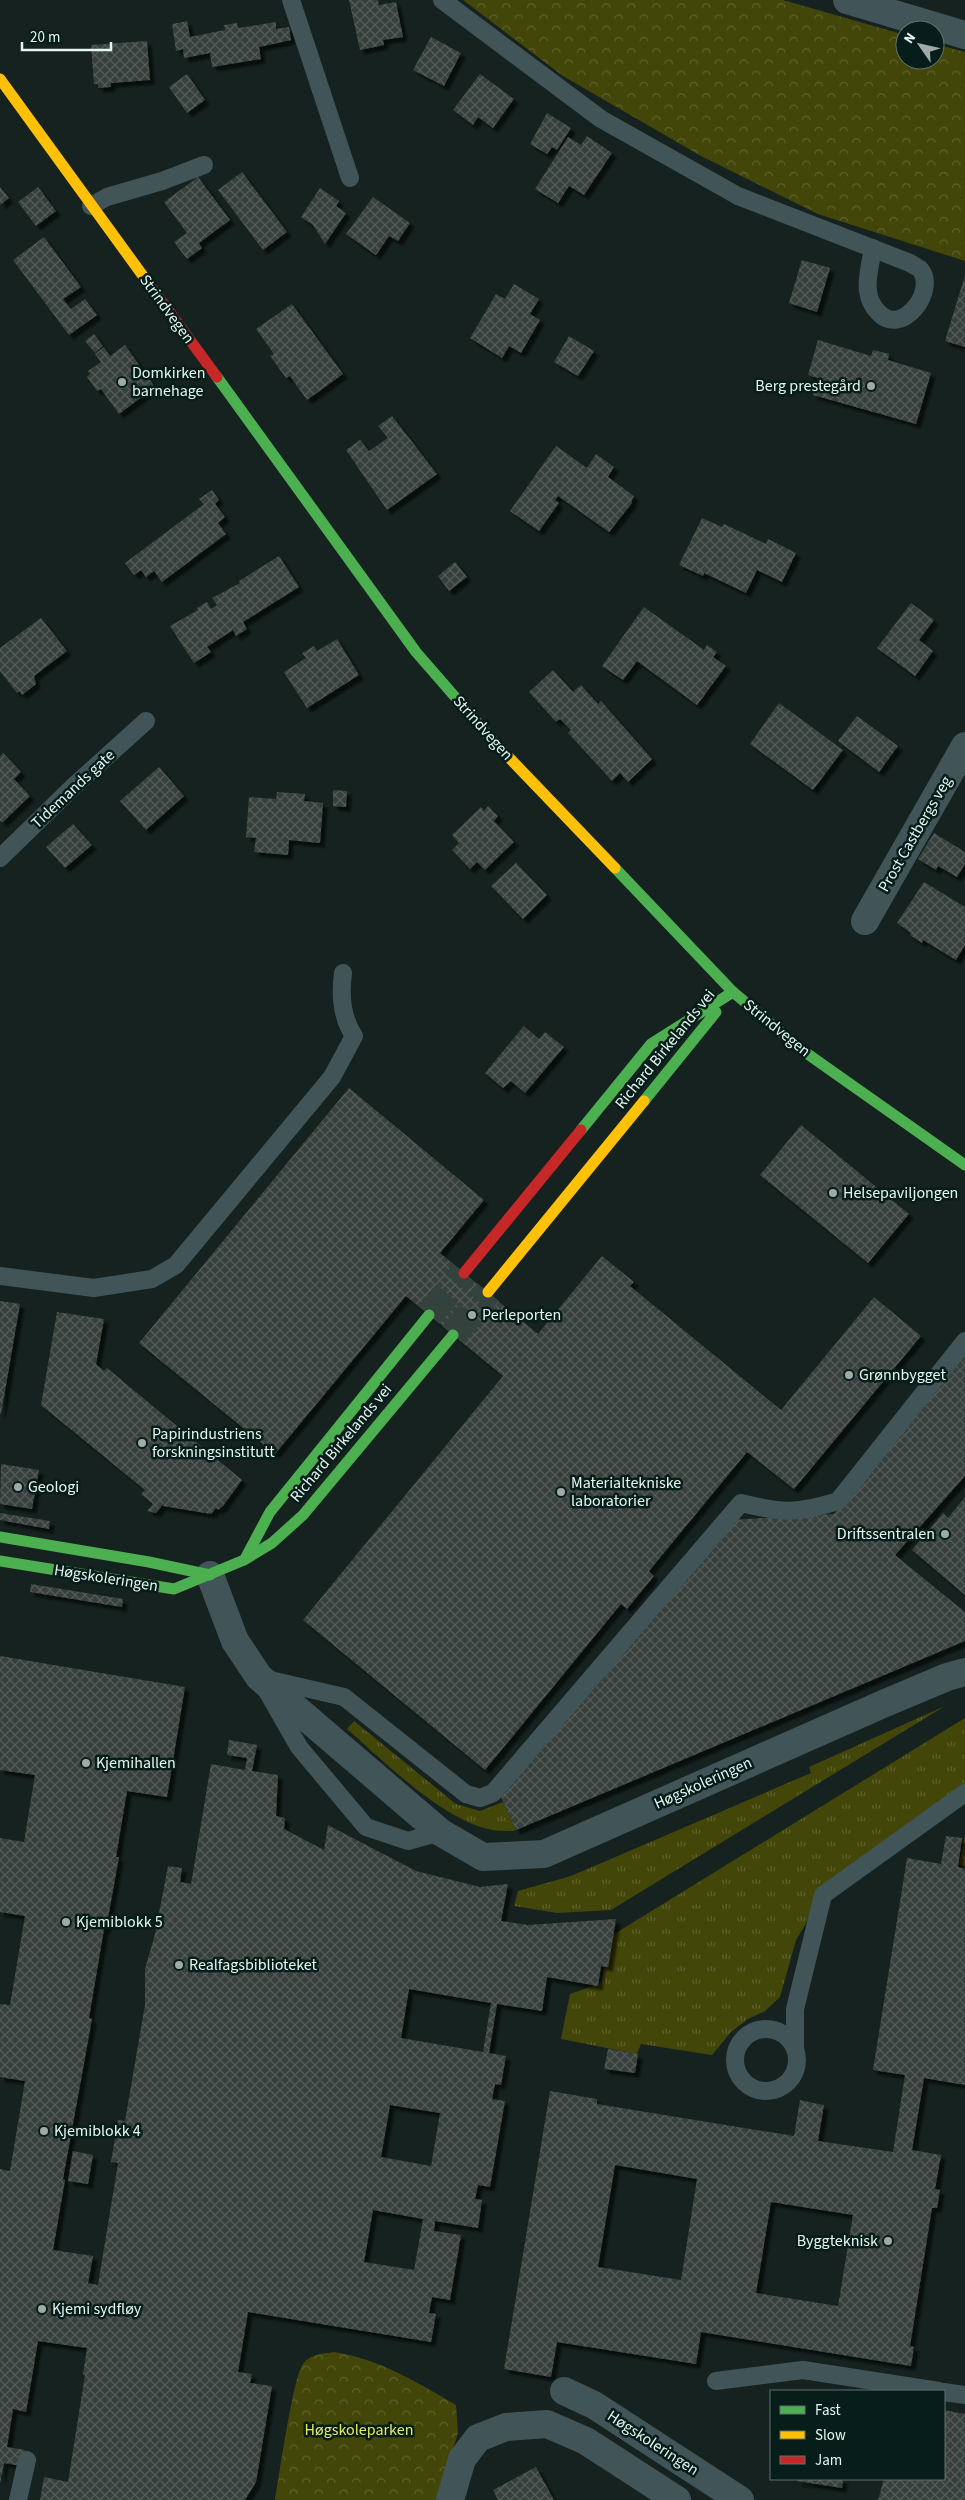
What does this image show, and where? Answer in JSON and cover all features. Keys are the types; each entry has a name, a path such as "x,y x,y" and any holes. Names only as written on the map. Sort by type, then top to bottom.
{"street":[{"path":"847,0 965,35"},
{"name":"Strindvegen","path":"0,79 416,652 485,732 733,992 802,1050 965,1165"},
{"name":"Prost Castbergs veg","path":"865,921 965,746"},
{"name":"Richard Birkelands vei","path":"488,1292 733,992"},
{"name":"Richard Birkelands vei","path":"464,1272 651,1044 733,992"},
{"name":"Richard Birkelands vei","path":"244,1560 270,1512 429,1315"},
{"name":"Richard Birkelands vei","path":"210,1575 244,1560 272,1543 302,1515 453,1335"},
{"name":"Høgskoleringen","path":"0,1537 150,1562 210,1575"},
{"name":"Høgskoleringen","path":"0,1561 174,1588 210,1575"},
{"name":"Høgskoleringen","path":"210,1575 235,1641 259,1677 440,1832 483,1857 544,1854 883,1704 947,1677 965,1672"},
{"name":"Høgskoleringen","path":"564,2391 594,2404 740,2500"},
{"path":"450,2500 462,2459 478,2438 506,2427 547,2424 586,2441 677,2500"}],"lane":[{"path":"291,0 350,178"},
{"path":"442,0 601,119 738,196 873,248"},
{"path":"91,206 107,197 162,181 204,165"},
{"name":"Tidemands gate","path":"0,858 74,786 146,721"},
{"path":"0,1276 94,1288 152,1279 176,1265 332,1077 354,1036 346,1024 341,990 343,973"},
{"path":"259,1677 344,1696 466,1794 480,1798 493,1794 741,1502 773,1511 807,1511 838,1501 965,1341"},
{"name":"Høgskoleringen","path":"259,1677 299,1747 366,1827 408,1841 440,1832"},
{"path":"795,2049 796,2009 823,1895 965,1793"},
{"path":"716,2381 803,2370 933,2390"},
{"path":"945,2392 965,2395"},
{"path":"18,2500 27,2460"}],"green space":[{"path":"463,0 783,0 895,32 895,70 945,70 945,47 965,52 965,261 818,214 701,156 563,76"},
{"path":"945,1706 611,1910 557,1913 514,1906 518,1891 571,1876 811,1773 809,1767"},
{"path":"965,1718 965,1793 823,1895 796,1940 780,1997 765,2011 748,2019 731,2032 712,2055 641,2044 637,2054 561,2039 570,1994 601,1983 611,1936"},
{"path":"354,1721 456,1804 480,1811 503,1802 516,1830 495,1830 472,1824 426,1797 347,1729"},
{"path":"965,1835 965,1866 959,1865"},
{"name":"Høgskoleparken","path":"334,2352 367,2360 397,2372 456,2405 458,2433 437,2500 275,2500 291,2407 299,2373 303,2364 309,2358"}],"building":[{"path":"349,0 378,0 379,5 396,2 403,37 383,40 384,45 360,50"},
{"path":"187,21 190,37 225,30 224,25 237,23 238,28 276,22 276,29 289,27 291,40 259,47 261,59 212,67 210,53 184,58 183,49 176,51 172,24"},
{"path":"431,37 461,53 444,86 413,70"},
{"path":"147,41 150,80 111,83 111,87 98,88 98,84 94,84 91,45"},
{"path":"187,74 205,100 187,113 169,87"},
{"path":"480,74 514,99 493,128 478,117 473,125 453,110"},
{"path":"547,113 571,128 557,150 552,147 547,154 530,144"},
{"path":"587,136 612,153 584,195 569,186 558,203 535,189 568,137 581,145"},
{"path":"242,172 287,232 263,250 218,190"},
{"path":"198,177 230,220 199,243 202,248 187,259 174,242 187,233 164,202"},
{"path":"0,187 9,198 0,205"},
{"path":"38,187 56,211 36,226 18,202"},
{"path":"320,188 339,201 336,206 346,213 325,244 313,225 301,217"},
{"path":"373,197 410,223 398,241 389,236 376,255 346,234"},
{"path":"44,237 81,287 63,299 71,309 85,299 97,315 69,335 13,260"},
{"path":"802,260 830,268 817,312 789,303"},
{"path":"965,275 965,347 945,341"},
{"path":"514,284 539,299 530,314 540,320 521,353 509,346 502,358 470,338 496,294 505,299"},
{"path":"292,304 343,374 307,400 290,376 286,378 270,356 274,354 256,329"},
{"path":"94,334 103,346 95,353 85,341"},
{"path":"569,336 594,351 578,376 554,362"},
{"name":"Berg prestegård","path":"818,340 871,356 873,350 889,354 888,360 931,373 916,424 813,395 818,378 808,375"},
{"path":"125,345 155,387 119,414 101,389 97,391 87,377 90,374 88,371 101,362 95,354 104,347 110,356"},
{"path":"392,416 437,474 387,510 346,450 360,440 369,451 388,438 378,426"},
{"path":"556,446 587,468 596,454 614,467 608,477 634,496 632,503 609,532 558,496 555,500 559,503 539,531 510,511"},
{"path":"212,490 219,500 215,504 225,517 218,523 226,534 162,582 154,571 146,577 141,570 134,575 125,563 204,504 199,499"},
{"path":"702,518 722,527 724,524 766,544 768,539 796,553 782,582 757,570 746,593 704,573 703,576 679,565"},
{"path":"279,556 299,587 243,622 247,629 236,636 233,630 207,647 211,652 194,663 170,626 198,610 197,608 207,602 211,609 217,605 212,598 240,583 239,581"},
{"path":"455,562 467,577 449,591 438,576"},
{"path":"911,603 934,620 919,640 933,651 915,676 877,648"},
{"path":"644,607 704,650 707,645 717,652 713,657 726,666 697,705 637,661 623,680 602,666"},
{"path":"41,618 67,651 34,676 36,684 22,695 19,691 17,693 0,671 0,648"},
{"path":"337,639 359,675 307,708 284,672 306,658 302,653 314,646 317,651"},
{"path":"553,670 573,692 581,685 598,704 601,701 652,759 628,782 620,773 612,781 568,733 571,730 560,719 556,722 529,692"},
{"path":"779,703 843,750 813,790 750,744"},
{"path":"857,716 898,746 879,772 838,741"},
{"path":"3,753 21,772 14,779 30,796 3,822 0,821 0,756"},
{"path":"159,767 184,796 146,830 120,801"},
{"path":"333,790 347,791 346,807 333,806"},
{"path":"277,792 305,794 304,801 323,803 320,843 289,840 288,855 254,852 256,838 246,837 249,797 276,799"},
{"path":"488,806 498,816 494,821 514,842 485,870 477,862 470,869 452,850 459,843 452,835 481,807 484,811"},
{"path":"73,824 92,845 65,868 46,847"},
{"path":"934,833 965,852 965,864 957,877 938,866 936,870 918,859"},
{"path":"516,863 547,895 523,919 491,886"},
{"path":"924,882 965,907 965,945 956,960 923,940 922,943 897,923"},
{"path":"524,1026 539,1039 545,1032 564,1047 525,1093 511,1081 503,1088 485,1073"},
{"path":"349,1088 484,1200 440,1253 538,1334 602,1256 634,1282 630,1286 781,1410 874,1297 921,1336 794,1489 747,1452 649,1571 654,1576 627,1609 621,1604 485,1770 303,1620 503,1376 406,1296 275,1454 139,1343"},
{"name":"Helsepaviljongen","path":"801,1125 909,1214 868,1263 760,1175"},
{"path":"0,1301 20,1304 1,1414 0,1414"},
{"name":"Papirindustriens forskningsinstitutt","path":"57,1312 104,1319 96,1364 104,1371 107,1368 242,1480 223,1506 218,1510 216,1508 211,1514 163,1506 165,1502 156,1513 147,1511 153,1504 141,1494 145,1490 41,1405"},
{"path":"965,1350 965,1476 895,1555 965,1612 965,1641 516,1830 500,1795 732,1520 834,1514"},
{"name":"Geologi","path":"1,1464 39,1470 32,1509 0,1504"},
{"name":"Driftssentralen","path":"965,1497 965,1595 912,1550 943,1513 948,1518"},
{"path":"0,1513 50,1521 49,1529 0,1520"},
{"path":"31,1584 123,1599 122,1607 30,1592"},
{"path":"0,1656 185,1687 167,1797 127,1791 116,1857 119,1857 106,1929 104,1929 89,2018 92,2019 63,2179 65,2180 53,2250 93,2256 88,2283 98,2285 118,2163 111,2162 118,2120 125,2121 145,2005 145,1969 155,1934 168,1866 182,1868 180,1882 191,1884 211,1764 245,1770 247,1758 227,1755 229,1740 257,1745 252,1771 278,1775 276,1816 285,1818 284,1829 324,1850 328,1825 416,1871 480,1887 508,1884 501,1921 528,1925 616,1919 608,1967 601,1966 598,1986 547,1977 542,2011 497,2004 489,2053 506,2056 501,2085 495,2084 492,2099 505,2101 490,2187 478,2185 475,2199 482,2200 478,2228 435,2221 434,2231 461,2235 450,2300 432,2297 429,2313 436,2314 431,2342 248,2312 238,2372 252,2374 250,2383 272,2386 256,2482 245,2500 40,2500 44,2477 68,2482 85,2375 83,2374 87,2348 38,2341 26,2412 13,2409 7,2447 25,2450 22,2466 4,2463 0,2484 0,2169 10,2171 25,2081 0,2077 0,2004 10,2005 25,1916 0,1912 0,1838 24,1842 35,1775 0,1770","holes":["409,1989 491,2003 483,2052 401,2038","390,2105 440,2113 431,2166 381,2157","373,2210 423,2219 414,2270 364,2262"]},
{"name":"Byggteknisk","path":"946,1836 962,1838 958,1867 965,1869 965,2085 924,2078 912,2150 941,2155 935,2189 940,2190 937,2208 932,2208 910,2346 914,2347 911,2366 701,2332 696,2364 557,2342 551,2377 504,2369 550,2091 597,2099 597,2104 794,2136 800,2100 824,2105 818,2141 893,2152 905,2075 873,2070 907,1858 941,1864","holes":["615,2165 697,2179 681,2280 598,2267","771,2202 853,2215 838,2306 756,2293"]},
{"path":"608,2049 638,2054 635,2073 604,2069"},
{"path":"73,2151 93,2155 88,2184 68,2181"},
{"path":"945,2410 965,2414 965,2500 878,2500 884,2480 945,2480"},
{"path":"536,2467 554,2500 498,2500 493,2490"},
{"path":"797,2480 843,2480 842,2488"}],"tunnel":[{"path":"429,1315 464,1273"},
{"path":"453,1335 488,1292"}],"traffic: fast":[{"path":"217,377 416,652 496,744"},
{"path":"615,868 733,992 802,1050 965,1165"},
{"path":"581,1130 651,1044 733,992"},
{"path":"644,1101 716,1012"},
{"path":"246,1557 270,1512 429,1315"},
{"path":"0,1561 174,1589 244,1560 272,1543 303,1515 453,1335"},
{"path":"0,1537 149,1562 210,1575"}],"traffic: slow":[{"path":"0,79 146,280"},
{"path":"496,744 615,868"},
{"path":"488,1292 644,1101"}],"traffic: jam":[{"path":"146,280 217,377"},
{"path":"464,1273 581,1130"}],"place":[{"name":"Domkirken barnehage","path":"122,382"},
{"name":"Berg prestegård","path":"871,386"},
{"name":"Helsepaviljongen","path":"833,1193"},
{"name":"Perleporten","path":"472,1315"},
{"name":"Grønnbygget","path":"849,1375"},
{"name":"Papirindustriens forskningsinstitutt","path":"142,1443"},
{"name":"Geologi","path":"18,1487"},
{"name":"Materialtekniske laboratorier","path":"561,1492"},
{"name":"Driftssentralen","path":"945,1534"},
{"name":"Kjemihallen","path":"86,1763"},
{"name":"Kjemiblokk 5","path":"66,1922"},
{"name":"Realfagsbiblioteket","path":"179,1965"},
{"name":"Kjemiblokk 4","path":"44,2131"},
{"name":"Byggteknisk","path":"888,2241"},
{"name":"Kjemi sydfløy","path":"42,2309"}]}
